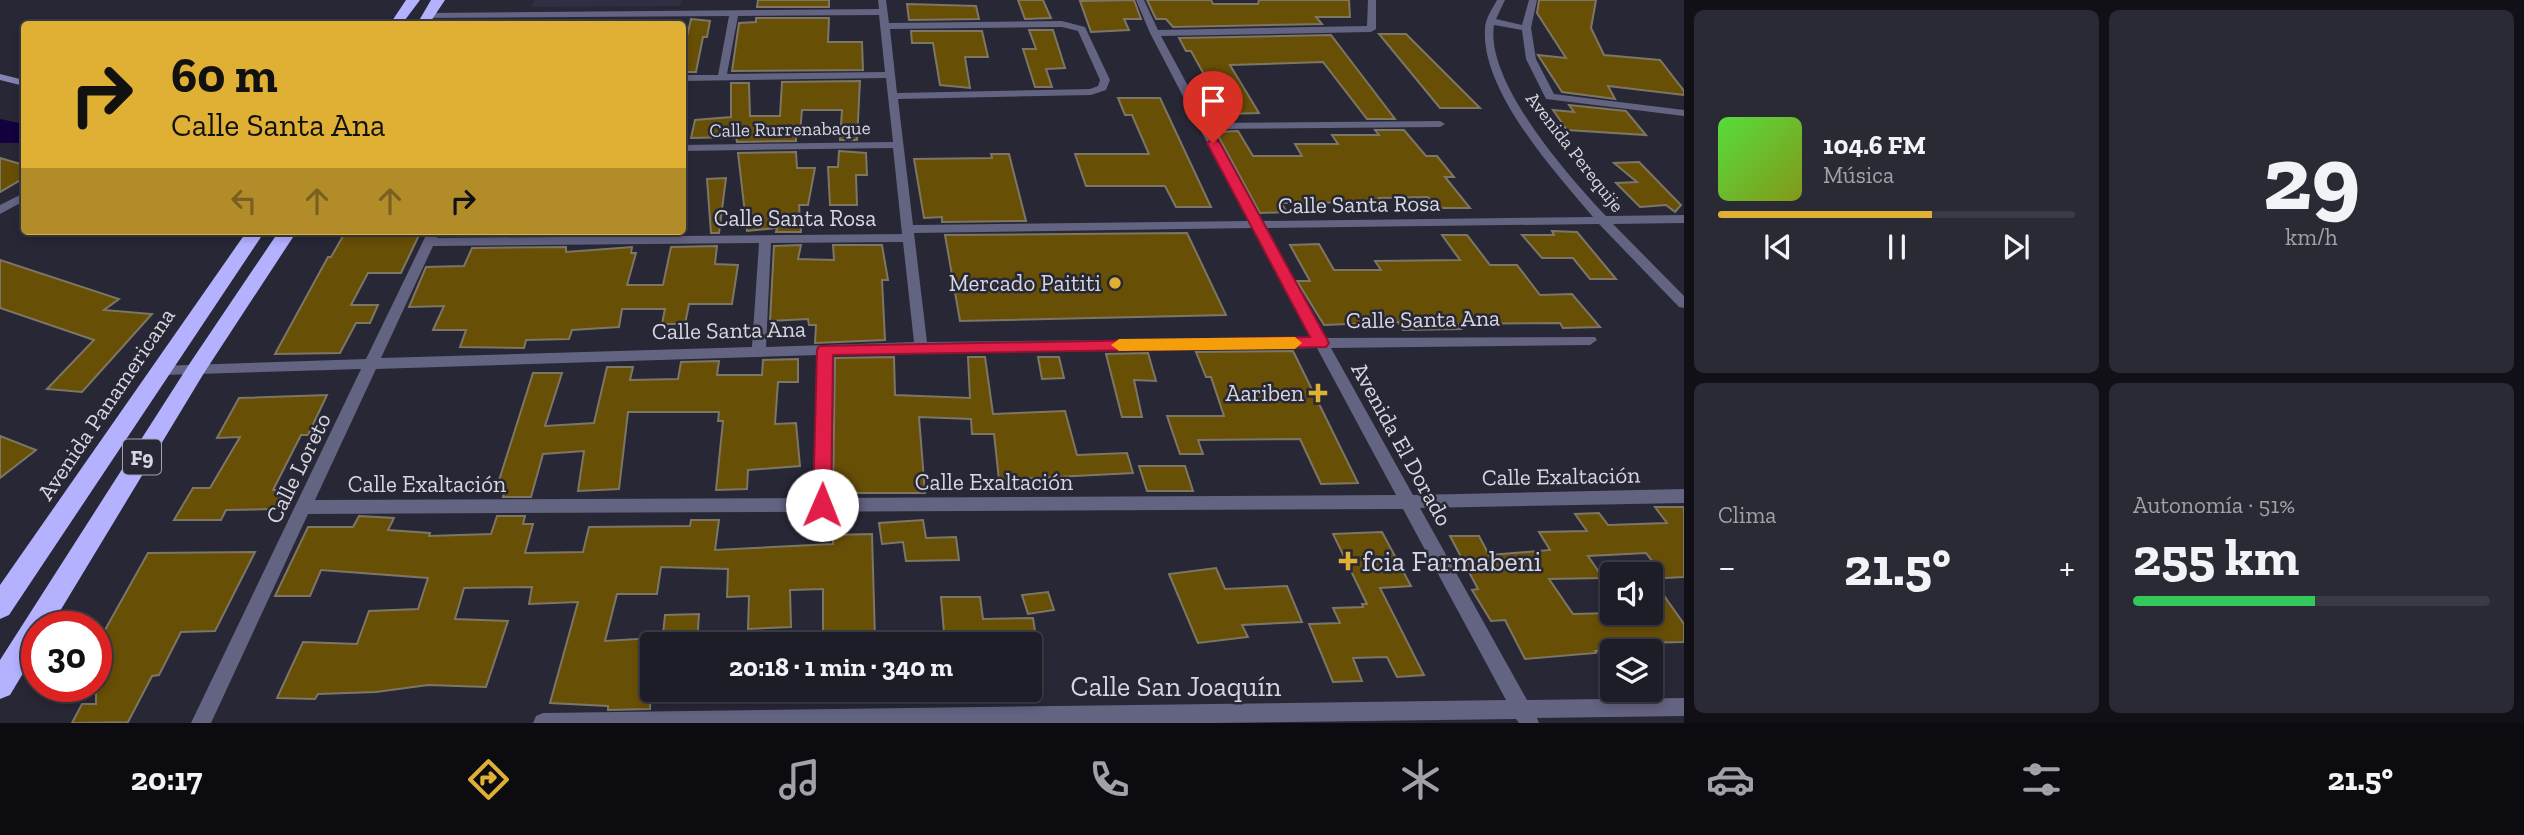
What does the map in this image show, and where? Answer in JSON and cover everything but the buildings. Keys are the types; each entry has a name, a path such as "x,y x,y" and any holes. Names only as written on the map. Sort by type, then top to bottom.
{"highway":[{"path":"398,21 413,0"},
{"path":"426,20 438,0"},
{"name":"Avenida Panamericana","path":"0,607 253,235"},
{"name":"F9","path":"0,685 197,368 285,235"}],"street":[{"name":"Avenida El Dorado","path":"1140,0 1257,226 1526,717"},
{"path":"1155,33 1371,29 1372,0"},
{"path":"1501,0 1490,20 1527,28"},
{"path":"1533,0 1527,28 1531,59 1550,97 1684,113"},
{"path":"426,20 524,20 882,6 921,347"},
{"path":"722,77 734,13"},
{"name":"Avenida Perequije","path":"1490,20 1492,59 1502,85 1525,124 1602,221 1684,304"},
{"path":"885,26 1076,26 1083,29 1105,80 1102,88 1091,92 893,96"},
{"path":"686,78 890,75"},
{"path":"0,77 21,82"},
{"path":"1204,126 1440,124"},
{"name":"Calle Rurrenabaque","path":"686,148 898,145"},
{"path":"0,210 21,198"},
{"name":"Calle Santa Rosa","path":"431,236 765,239 1257,226 1684,219"},
{"name":"Calle Loreto","path":"201,723 374,362 431,236"},
{"path":"758,352 765,239"},
{"name":"Calle Santa Ana","path":"162,370 921,347 1590,340"},
{"path":"822,505 825,350"},
{"name":"Calle Exaltación","path":"305,507 1408,502 1684,496"},
{"name":"Calle San Joaquín","path":"543,723 1526,717 1684,708"}],"shaded area":[{"path":"535,0 682,0 680,6 531,7"},
{"path":"0,119 21,123 21,143 0,143"}],"slow traffic":[{"path":"1119,345 1295,343"}],"place":[{"name":"Mercado Paititi","path":"1115,283"},
{"name":"Aariben","path":"1318,393"},
{"name":"fcia Farmabeni","path":"1348,561"}],"route":[{"path":"822,505 825,350 1321,343 1213,143"}]}
